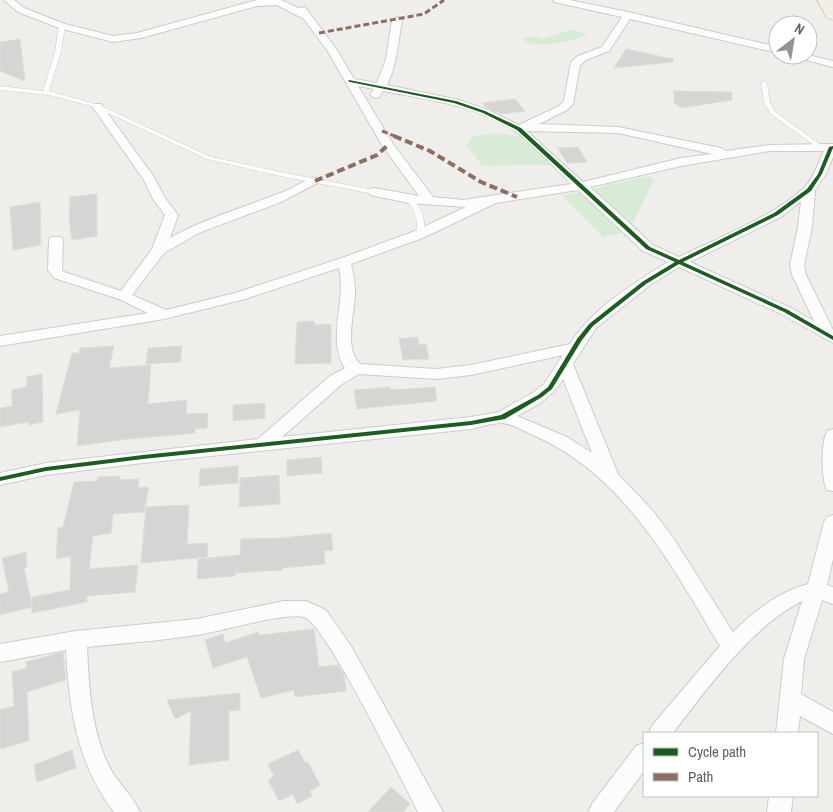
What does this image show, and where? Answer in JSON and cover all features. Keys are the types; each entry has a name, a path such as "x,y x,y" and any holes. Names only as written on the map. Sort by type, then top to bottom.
{"highway":[{"path":"826,0 833,15"}],"street":[{"path":"8,0 21,10 62,26 103,37 125,39 261,1 278,2 308,17"},
{"path":"298,0 332,50 388,146 429,201"},
{"path":"557,0 768,48"},
{"path":"521,128 563,108 569,102 575,64 582,58 606,49 628,15"},
{"path":"366,106 382,87 390,65 397,20"},
{"path":"818,60 833,64"},
{"path":"350,82 454,102 484,112 521,128 580,186 648,248 786,311 831,337"},
{"path":"97,106 172,216 159,250 124,296"},
{"path":"521,128 618,130 731,154"},
{"path":"0,479 46,469 471,424 503,417 525,406 550,388 580,339 591,325 644,284 677,262 776,214 809,190 820,174 828,147 770,148 731,154 681,162 580,186 463,204 409,199 374,192"},
{"path":"159,250 181,235 280,198 315,181"},
{"path":"809,190 805,227 797,265 799,275 831,337"},
{"path":"0,341 164,315 240,296 344,262 420,234 492,200"},
{"path":"56,240 55,270 58,275 124,296 164,315"},
{"path":"344,262 348,278 344,350 351,365 356,369"},
{"path":"262,445 336,380 356,369 436,374 471,370 576,347"},
{"path":"565,364 610,476"},
{"path":"503,417 547,434 579,452 610,476 641,507 676,558 732,648"},
{"path":"833,435 831,460 833,485"},
{"path":"787,732 794,659 824,592 833,522"},
{"path":"661,732 704,678 770,610 789,598 824,592"},
{"path":"0,653 76,640 196,627 284,609 306,609 318,616 344,652 431,812"},
{"path":"76,640 79,698 87,736 100,771 128,812"},
{"path":"789,698 833,724"},
{"path":"600,812 643,754"},
{"path":"780,812 781,797"}],"lane":[{"path":"46,91 58,52 62,26"},
{"path":"764,84 767,103 773,113 828,147"},
{"path":"0,88 46,91 97,106 179,146 209,158 254,169 374,192"},
{"path":"409,199 419,211 422,221 420,234"}],"green space":[{"path":"569,30 588,35 563,42 545,44 537,44 522,39 537,36 542,39"},
{"path":"495,133 524,137 551,165 482,166 466,144 472,137"},
{"path":"649,176 654,180 629,231 603,237 562,196"}],"building":[{"path":"20,39 25,81 0,71 0,42"},
{"path":"626,49 673,59 673,62 614,68"},
{"path":"674,91 732,92 732,100 681,108 674,103"},
{"path":"515,99 525,111 501,114 482,103"},
{"path":"578,147 587,162 567,163 558,148"},
{"path":"97,194 97,236 72,240 69,220 70,197"},
{"path":"40,202 41,245 13,250 10,207"},
{"path":"314,321 314,325 331,324 331,363 295,364 297,322"},
{"path":"418,337 419,345 426,344 429,359 403,360 399,339"},
{"path":"114,346 109,368 151,365 148,404 187,400 186,414 208,413 207,428 195,429 195,433 77,446 80,410 56,414 72,353 79,353 80,348"},
{"path":"182,346 180,362 146,364 148,348"},
{"path":"42,374 43,422 29,425 29,422 0,427 0,408 12,406 12,390 27,387 27,377"},
{"path":"390,387 391,390 435,387 437,401 357,409 354,390"},
{"path":"265,403 265,418 233,421 233,405"},
{"path":"321,457 322,473 287,476 287,460"},
{"path":"238,466 238,483 199,486 200,469"},
{"path":"279,475 280,504 239,507 240,478"},
{"path":"120,476 120,480 139,479 138,488 149,487 144,512 113,514 111,533 93,536 89,569 138,565 135,592 87,596 87,602 32,613 32,607 0,615 0,594 9,592 2,558 26,552 27,567 24,568 32,605 32,597 70,590 71,556 56,559 58,528 63,527 74,482 97,481 98,477"},
{"path":"189,505 187,544 208,543 207,557 141,563 146,507"},
{"path":"331,533 333,550 324,551 325,564 282,568 282,570 235,573 235,576 197,579 198,559 240,555 241,539 282,538"},
{"path":"314,629 319,667 338,665 344,675 346,691 295,697 294,690 261,698 247,657 213,668 205,640 223,634 225,643 258,632 259,635"},
{"path":"63,652 66,680 27,692 29,741 0,749 0,710 14,706 12,672 27,668 26,662"},
{"path":"240,693 240,710 229,711 229,760 189,765 191,711 175,719 167,700"},
{"path":"72,750 76,768 37,782 34,765"},
{"path":"298,750 305,763 308,762 320,785 310,791 312,796 297,804 293,794 279,801 268,780 274,776 268,764"},
{"path":"391,787 410,804 403,812 368,812"}],"marked path":[{"path":"319,33 424,14 444,0"},
{"path":"382,131 430,151 481,182 517,197"},
{"path":"315,181 377,155 388,145"}],"cycle path":[{"path":"350,81 455,102 484,112 519,129 648,248 786,311 833,338"},
{"path":"0,479 46,469 143,457 471,423 503,417 540,396 550,388 580,339 591,325 644,283 677,263 776,214 809,190 820,174 831,147"}]}
